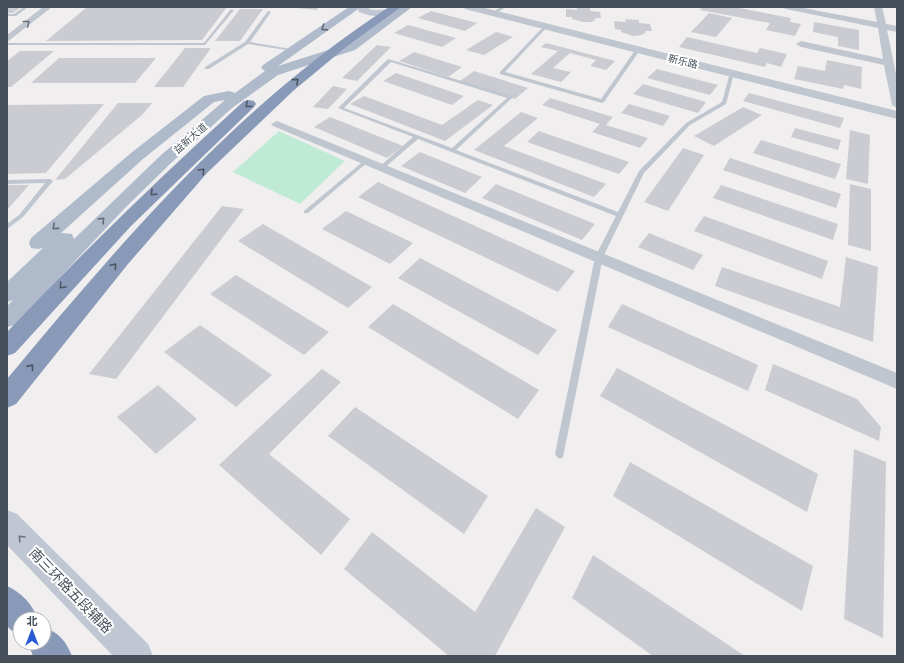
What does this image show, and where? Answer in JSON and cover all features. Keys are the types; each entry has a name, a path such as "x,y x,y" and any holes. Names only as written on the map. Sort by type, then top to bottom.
{"highway":[{"path":"7,347 108,238 183,163 273,82 321,46 398,8"},
{"path":"7,397 103,278 156,218 207,165 249,124 312,67 358,32 398,8"},
{"path":"7,602 15,611"}],"main road":[{"name":"益新大道","path":"7,294 128,180 225,101 291,50 356,7"},
{"path":"365,7 363,10 368,13 377,14 398,8"},
{"name":"益新大道","path":"7,319 118,205 225,101 273,72 351,47 398,8"},
{"path":"7,273 39,241 137,156 209,99 225,101"},
{"name":"南三环路五段辅路","path":"7,524 136,656"}],"street":[{"path":"7,28 36,7"},
{"path":"7,39 48,7"},
{"name":"新乐路","path":"469,7 499,9 546,26 897,115"},
{"path":"786,7 897,29"},
{"path":"878,7 897,105"},
{"path":"801,44 888,63"},
{"path":"277,124 897,381"}],"lane":[{"path":"7,15 15,15 26,7"},
{"path":"7,44 205,44 232,10"},
{"path":"207,68 247,43 269,12"},
{"path":"546,26 502,73 602,101 638,50"},
{"path":"247,43 291,50"},
{"path":"452,150 510,97 390,60 341,108 620,215"},
{"path":"560,454 599,257 641,172 688,124 724,103 732,73"},
{"path":"382,168 416,137"},
{"path":"306,212 366,161"},
{"path":"7,182 50,181 21,216 7,227"}],"green space":[{"path":"279,131 345,161 300,204 233,172"}],"building":[{"path":"7,7 21,7 13,13 7,13"},
{"path":"87,7 227,7 202,40 46,41"},
{"path":"286,7 318,7 317,10"},
{"path":"577,7 590,8 590,11 600,12 601,18 595,18 595,20 591,22 583,22 572,19 572,17 566,17 566,9 577,10"},
{"path":"702,7 734,7 791,18 790,22 801,24 795,36 766,30 770,23 700,10"},
{"path":"240,9 263,9 240,41 215,41"},
{"path":"431,11 477,23 465,31 418,18"},
{"path":"709,13 732,18 716,37 691,32"},
{"path":"625,19 639,20 639,23 650,24 652,31 645,31 642,35 633,36 621,32 621,30 615,29 614,21 626,22"},
{"path":"814,22 859,30 859,50 838,46 838,37 813,32"},
{"path":"408,25 456,38 442,47 394,33"},
{"path":"496,32 513,37 484,55 466,50"},
{"path":"687,37 757,53 760,48 787,54 781,67 767,63 765,67 679,47"},
{"path":"546,43 615,61 606,70 590,66 596,60 570,53 553,68 571,72 561,82 531,74 558,51 541,47"},
{"path":"377,45 391,47 357,81 342,78"},
{"path":"185,48 211,48 183,87 154,87"},
{"path":"20,51 54,51 11,87 7,87 7,61"},
{"path":"414,52 462,67 448,77 399,61"},
{"path":"59,58 156,58 135,83 31,83"},
{"path":"827,60 862,67 861,89 844,85 843,89 794,79 798,66 825,71"},
{"path":"657,69 718,85 710,95 647,78"},
{"path":"474,71 528,88 515,99 460,81"},
{"path":"396,73 464,96 452,105 383,81"},
{"path":"643,84 706,102 698,113 633,94"},
{"path":"333,86 347,89 328,109 313,107"},
{"path":"749,93 844,118 840,128 743,101"},
{"path":"364,96 442,125 478,100 493,105 445,141 350,104"},
{"path":"550,98 613,117 606,125 648,138 640,148 592,132 600,124 542,105"},
{"path":"118,103 152,103 142,115 65,179 55,180"},
{"path":"104,104 46,173 7,174 7,105"},
{"path":"629,104 670,116 663,126 621,113"},
{"path":"743,107 762,115 714,146 694,136"},
{"path":"521,112 538,118 504,146 606,184 594,197 474,150"},
{"path":"330,117 403,146 387,158 314,127"},
{"path":"795,128 841,140 838,150 791,137"},
{"path":"850,130 870,135 868,184 846,179"},
{"path":"539,131 629,162 619,174 527,142"},
{"path":"761,140 841,164 835,179 753,153"},
{"path":"683,148 704,155 668,211 644,202"},
{"path":"420,152 482,177 465,193 401,166"},
{"path":"730,158 841,194 836,208 723,170"},
{"path":"378,182 575,271 558,292 358,197"},
{"path":"496,184 595,224 582,240 482,198"},
{"path":"850,184 871,189 871,251 848,245"},
{"path":"7,185 29,185 7,210"},
{"path":"721,185 838,224 833,240 713,198"},
{"path":"222,206 244,209 116,379 89,374"},
{"path":"346,211 413,243 390,264 322,229"},
{"path":"704,216 828,261 822,279 694,231"},
{"path":"263,224 372,287 348,308 238,241"},
{"path":"649,233 703,255 693,270 638,247"},
{"path":"846,257 878,267 873,342 715,286 722,267 840,307"},
{"path":"420,258 557,330 538,355 398,278"},
{"path":"236,275 329,332 304,355 210,294"},
{"path":"393,304 539,390 518,419 368,327"},
{"path":"622,304 758,365 748,391 608,327"},
{"path":"200,325 272,375 236,407 164,352"},
{"path":"773,364 857,399 881,427 879,441 765,390"},
{"path":"617,368 818,474 807,512 600,396"},
{"path":"322,369 341,382 269,454 350,519 321,555 219,465"},
{"path":"158,385 197,419 156,454 117,417"},
{"path":"355,407 488,496 464,534 328,436"},
{"path":"854,449 886,462 883,638 844,619"},
{"path":"630,462 813,566 802,611 613,496"},
{"path":"536,508 565,527 495,656 449,656 344,569 372,532 475,612"},
{"path":"593,555 745,656 653,656 572,598"}]}
